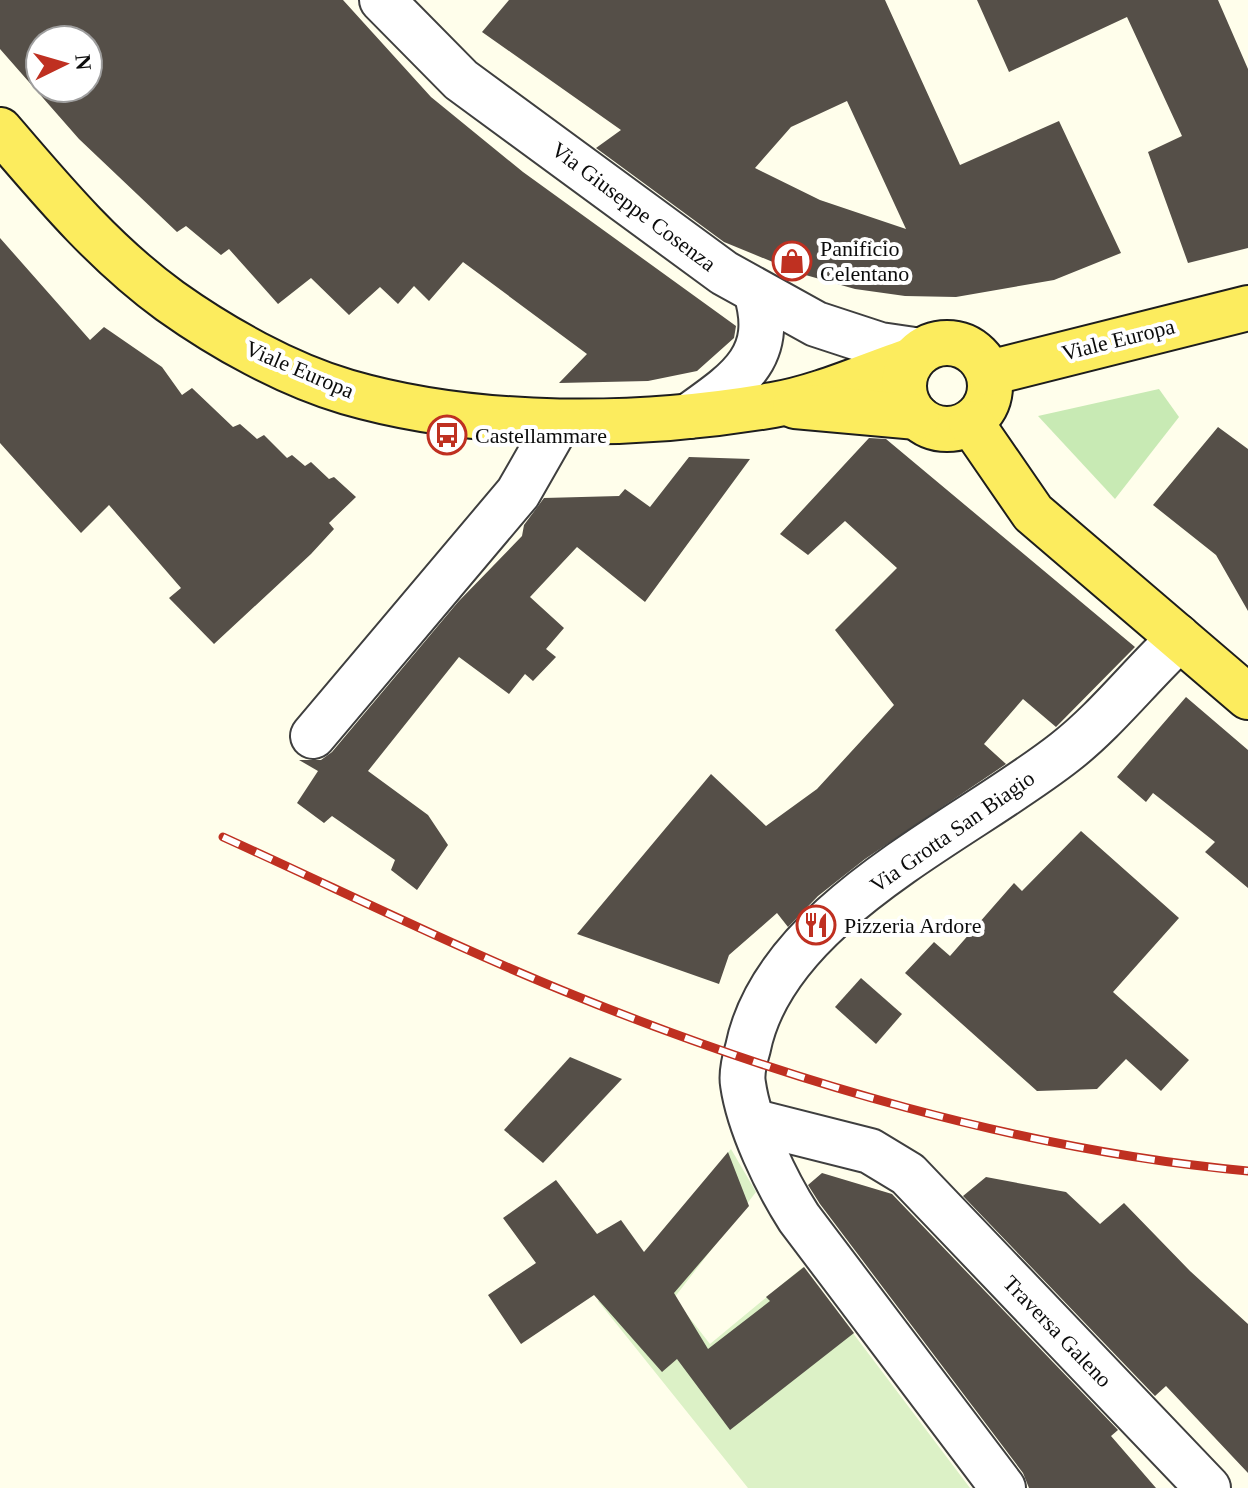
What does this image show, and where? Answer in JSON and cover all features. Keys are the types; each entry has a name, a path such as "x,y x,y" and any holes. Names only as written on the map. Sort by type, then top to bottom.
{"main road":[{"name":"Viale Europa","path":"0,130 79,223 124,265 172,302 265,359 346,392 425,408 558,423 689,416 777,404"},
{"name":"Viale Europa","path":"989,373 1248,308"},
{"path":"934,344 961,345 982,361 989,373 988,401 971,423 942,429 917,417 777,404 917,356 934,344"},
{"path":"917,356 905,373 904,390 917,417"},
{"path":"971,423 1033,513 1248,697"}],"street":[{"name":"Via Giuseppe Cosenza","path":"388,1 461,80 724,273 816,324 917,356"},
{"path":"689,416 723,392 753,362 762,342 764,318 756,292"},
{"path":"313,736 518,493 558,423"},
{"name":"Via Grotta San Biagio","path":"1003,1488 799,1218 774,1178 742,1083 754,1015 794,954 878,880 1067,751 1165,653 1177,636"},
{"name":"Traversa Galeno","path":"755,1122 870,1151 908,1174 1208,1488"}],"green space":[{"path":"1159,389 1179,417 1115,499 1038,416"},
{"path":"731,1149 756,1192 674,1298 710,1344 803,1267 970,1488 748,1488 598,1301 631,1273"}],"building":[{"path":"0,0 343,0 431,97 523,172 736,326 734,338 697,371 648,381 559,383 587,354 463,262 429,301 414,286 398,304 380,287 349,315 311,278 278,304 229,249 221,255 186,226 177,232 79,139 48,104 104,104 104,24 24,24 24,76 0,49"},
{"path":"509,0 885,0 960,165 1059,121 1121,253 1054,280 956,297 905,296 855,289 802,274 724,242 596,148 621,130 482,32","holes":["847,101 906,229 820,200 755,168 791,127"]},
{"path":"977,0 1218,0 1248,69 1248,248 1188,263 1148,152 1182,136 1127,17 1009,72"},
{"path":"0,238 90,340 104,327 162,367 182,395 192,388 233,427 240,424 257,439 264,435 287,458 292,455 305,466 311,462 356,497 329,523 334,529 311,554 214,644 169,598 181,588 109,505 81,533 0,443"},
{"path":"1218,427 1248,449 1248,611 1216,555 1153,505"},
{"path":"869,438 886,439 1135,647 1056,727 1023,699 984,744 1006,764 865,859 818,896 788,927 777,913 729,955 719,984 577,934 711,774 766,826 817,789 894,705 835,630 897,568 845,521 808,555 780,534"},
{"path":"689,457 750,459 645,602 577,547 530,597 564,628 546,649 556,657 533,681 525,674 509,694 459,657 368,771 428,815 448,845 417,890 391,870 395,860 332,816 324,823 297,803 318,771 299,760 321,760 332,752 458,602 522,536 524,525 544,498 619,496 625,489 650,507"},
{"path":"1186,697 1248,750 1248,888 1205,852 1215,842 1153,793 1146,802 1117,777"},
{"path":"1081,831 1179,918 1113,992 1189,1060 1161,1091 1126,1059 1097,1089 1037,1091 905,973 934,942 950,956 1014,883 1022,891"},
{"path":"861,978 902,1014 876,1044 835,1007"},
{"path":"570,1057 622,1079 543,1163 504,1130"},
{"path":"728,1152 749,1206 674,1293 708,1349 770,1301 766,1297 804,1267 854,1333 730,1430 677,1359 662,1372 594,1295 521,1344 488,1295 536,1263 503,1218 556,1180 597,1234 621,1220 644,1252"},
{"path":"822,1173 892,1194 1118,1430 1111,1436 1156,1488 1029,1488 1023,1473 820,1204 808,1185"},
{"path":"986,1177 1066,1192 1100,1224 1124,1203 1190,1271 1248,1324 1248,1473 1166,1386 1155,1396 963,1196"}],"railway":[{"path":"223,837 531,978 737,1056 906,1108 992,1129 1163,1161 1248,1171"}],"place":[{"name":"Panificio Celentano","path":"792,261"},
{"name":"Castellammare","path":"447,435"},
{"name":"Pizzeria Ardore","path":"816,925"}]}
